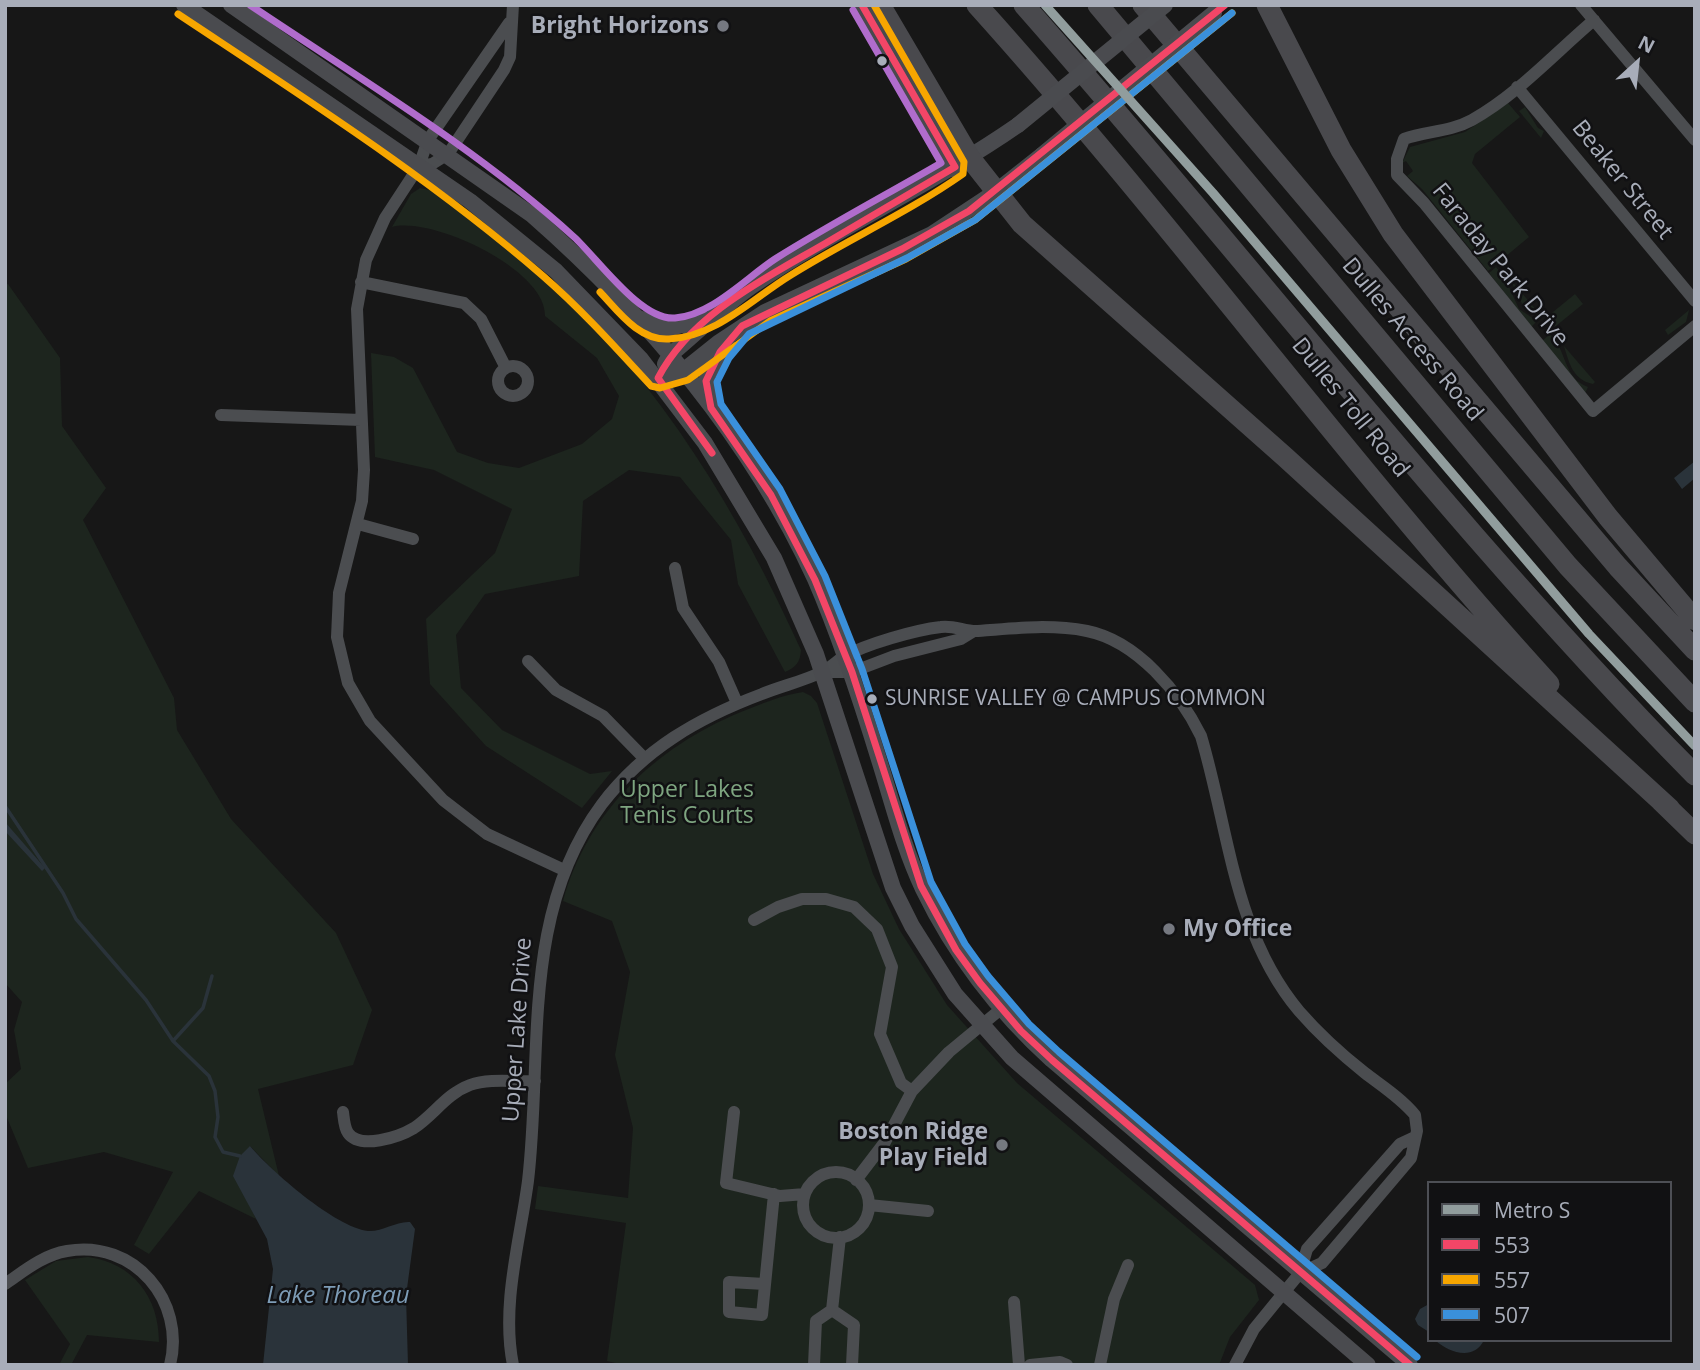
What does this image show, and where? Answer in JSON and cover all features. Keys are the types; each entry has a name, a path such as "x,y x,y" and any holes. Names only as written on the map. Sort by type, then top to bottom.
{"highway":[{"path":"862,5 962,162 1021,224 1285,457 1670,809"},
{"path":"880,5 962,162"},
{"name":"Dulles Toll Road","path":"977,5 1127,180 1462,585 1554,690 1695,834"},
{"path":"1024,5 1510,576 1621,699 1695,775"},
{"name":"Dulles Access Road","path":"1098,5 1568,566 1695,702"},
{"path":"1143,5 1610,557 1695,650"},
{"path":"1267,5 1341,150 1393,234 1608,517 1695,620"}],"main road":[{"path":"184,5 478,207 556,271 658,379 705,443 759,530 801,614 893,888 932,960 980,1026 1040,1083 1368,1365"},
{"path":"232,5 448,153 532,215 574,251 670,355 744,453 794,537 815,580 852,672 921,886 957,950 1001,1009 1052,1060 1410,1365"},
{"path":"658,379 670,355 715,314 785,266 962,162 1018,125 1165,5"},
{"path":"658,379 683,371 742,326 922,239 994,193 1220,9"},
{"path":"636,316 667,329 688,325 715,314"},
{"path":"712,408 706,390 708,373 720,352 742,326"}],"street":[{"path":"419,166 432,164 448,153 504,70 512,43 509,23 513,5"},
{"path":"1581,5 1695,140"},
{"path":"1517,86 1594,20"},
{"path":"509,23 428,140 419,166 374,238 361,282 357,336 364,470 358,524 339,593 337,614 341,660 358,703 388,743 462,817 513,849 564,870"},
{"name":"Faraday Park Drive","path":"1517,86 1471,120 1433,134 1404,139 1397,159 1397,175 1424,204 1592,411 1695,326"},
{"name":"Beaker Street","path":"1517,86 1695,301"},
{"path":"361,282 464,303 481,319 506,368"},
{"path":"221,415 361,420"},
{"path":"358,524 413,540"},
{"path":"675,568 683,607 719,662 737,703"},
{"path":"822,672 845,656 942,627 957,626 974,631 1042,627 1077,629 1102,636 1140,660 1179,698 1200,737 1242,904 1263,956 1285,993 1316,1030 1409,1108 1418,1122 1411,1158 1322,1263 1300,1273"},
{"path":"822,672 852,672 903,653 961,639 974,631"},
{"path":"528,661 556,690 611,722 644,758"},
{"name":"Upper Lake Drive","path":"513,1365 510,1306 528,1179 543,945 564,870 602,804 644,758 696,721 822,672"},
{"path":"754,920 778,907 802,899 825,899 854,907 877,929 892,967 880,1034 889,1062 901,1083 912,1091"},
{"path":"856,1180 885,1142 912,1091 1001,1009"},
{"path":"343,1112 345,1130 358,1140 392,1137 416,1126 444,1100 472,1084 535,1081"},
{"path":"734,1112 726,1183 774,1194 805,1194"},
{"path":"1236,1365 1254,1329 1300,1273 1307,1249 1400,1143 1415,1137"},
{"path":"832,1172 843,1173 856,1180 867,1194 869,1205 863,1223 856,1231 840,1237 822,1235 807,1221 804,1212 805,1194 818,1177 832,1172"},
{"path":"765,1284 774,1194"},
{"path":"869,1205 928,1211"},
{"path":"814,1365 816,1321 832,1310 840,1237"},
{"path":"5,1284 46,1258 65,1251 98,1251 115,1255 144,1272 163,1296 173,1328 170,1365"},
{"path":"1100,1365 1114,1299 1128,1265"},
{"path":"1014,1302 1019,1365"},
{"path":"832,1310 854,1325 852,1365"},
{"path":"1030,1365 1060,1362 1067,1365"}],"green space":[{"path":"1508,103 1520,117 1475,154 1472,163 1529,237 1488,271 1422,189 1407,176 1413,171 1406,161 1402,163 1410,147 1465,132"},
{"path":"1525,107 1538,128 1544,131 1541,138 1519,111"},
{"path":"420,188 433,191 523,257 591,322 628,364 663,408 724,501 801,650 797,664 785,672 738,584 731,540 680,477 629,470 583,501 579,576 485,594 456,635 461,688 502,730 590,774 612,771 582,808 486,746 430,684 426,619 495,553 512,509 434,470 375,457 371,353 394,357 413,368 457,452 488,463 519,468 582,444 612,419 619,396 597,358 545,316 541,299 528,281 508,265 459,238 410,226 392,227 411,194"},
{"path":"1496,267 1505,278 1519,309 1537,321 1531,327 1489,273"},
{"path":"1510,279 1543,318 1524,308"},
{"path":"8,284 60,358 62,426 106,488 83,520 174,698 177,730 231,819 336,933 372,1010 353,1065 258,1089 279,1176 250,1146 248,1202 256,1219 199,1191 149,1254 134,1245 173,1172 104,1152 28,1168 5,1113 5,1084 21,1069 14,1030 22,1002 5,983 5,285"},
{"path":"1575,294 1583,304 1551,330 1542,321"},
{"path":"1689,310 1686,322 1668,335 1665,330"},
{"path":"1550,334 1574,377 1588,387 1585,393 1542,341"},
{"path":"1564,346 1595,382 1593,384 1576,375"},
{"name":"Upper Lakes Tenis Courts","path":"803,692 817,703 873,874 899,929 947,1005 1017,1083 1255,1285 1259,1300 1230,1337 1219,1365 624,1365 607,1361 626,1223 535,1209 538,1186 628,1198 633,1128 615,1055 630,972 612,921 563,901 574,868 589,838 608,811 654,763 710,726 764,703"},
{"path":"88,1257 118,1266 140,1285 154,1311 159,1342 87,1335 71,1365 59,1365 70,1344 25,1280 56,1261"}],"water":[{"path":"1695,461 1695,478 1682,489 1674,478"},
{"path":"5,822 45,868 42,871 5,831"},
{"name":"Lake Thoreau","path":"250,1146 304,1196 339,1220 368,1231 410,1222 415,1229 406,1296 408,1365 263,1365 273,1269 267,1239 233,1176 240,1156"},
{"path":"1427,1305 1427,1331 1418,1325 1415,1319 1420,1309"},
{"path":"1438,1342 1483,1342 1480,1347 1468,1353 1447,1348"}],"waterway":[{"path":"5,806 63,893 76,919 146,1000 173,1041 209,1076 215,1091 218,1117 215,1137 223,1152 240,1156"},
{"path":"173,1041 203,1008 212,976"}],"metro line":[{"name":"S","path":"1045,5 1213,193 1589,634 1695,746"}],"transit line":[{"path":"250,5 375,87 498,174 574,237 634,299 648,310 675,318 689,315 715,303 775,259 941,163 853,10"},
{"name":"553","path":"712,453 658,378 672,355 710,316 755,284 955,167 862,5"},
{"name":"557","path":"600,292 622,316 648,335 669,339 686,337 718,324 791,275 963,174 964,162 874,5"},
{"name":"553","path":"1225,5 969,211 902,249 742,326 720,352 706,381 711,408 771,495 815,580 852,672 921,886 956,950 1021,1031 1052,1060 1410,1365"},
{"name":"557","path":"178,14 365,139 456,205 543,276 651,386 660,388 688,380 770,321 906,259 975,220 1232,13"},
{"name":"507","path":"1232,13 975,220 907,258 749,334 729,358 717,382 721,404 780,489 825,576 862,669 931,882 965,944 1029,1024 1059,1052 1417,1357"}],"place":[{"name":"Bright Horizons","path":"723,26"},
{"name":"SUNRISE VALLEY @ CAMPUS COMMON","path":"872,699"},
{"name":"My Office","path":"1169,929"},
{"name":"Boston Ridge Play Field","path":"1002,1145"}]}
